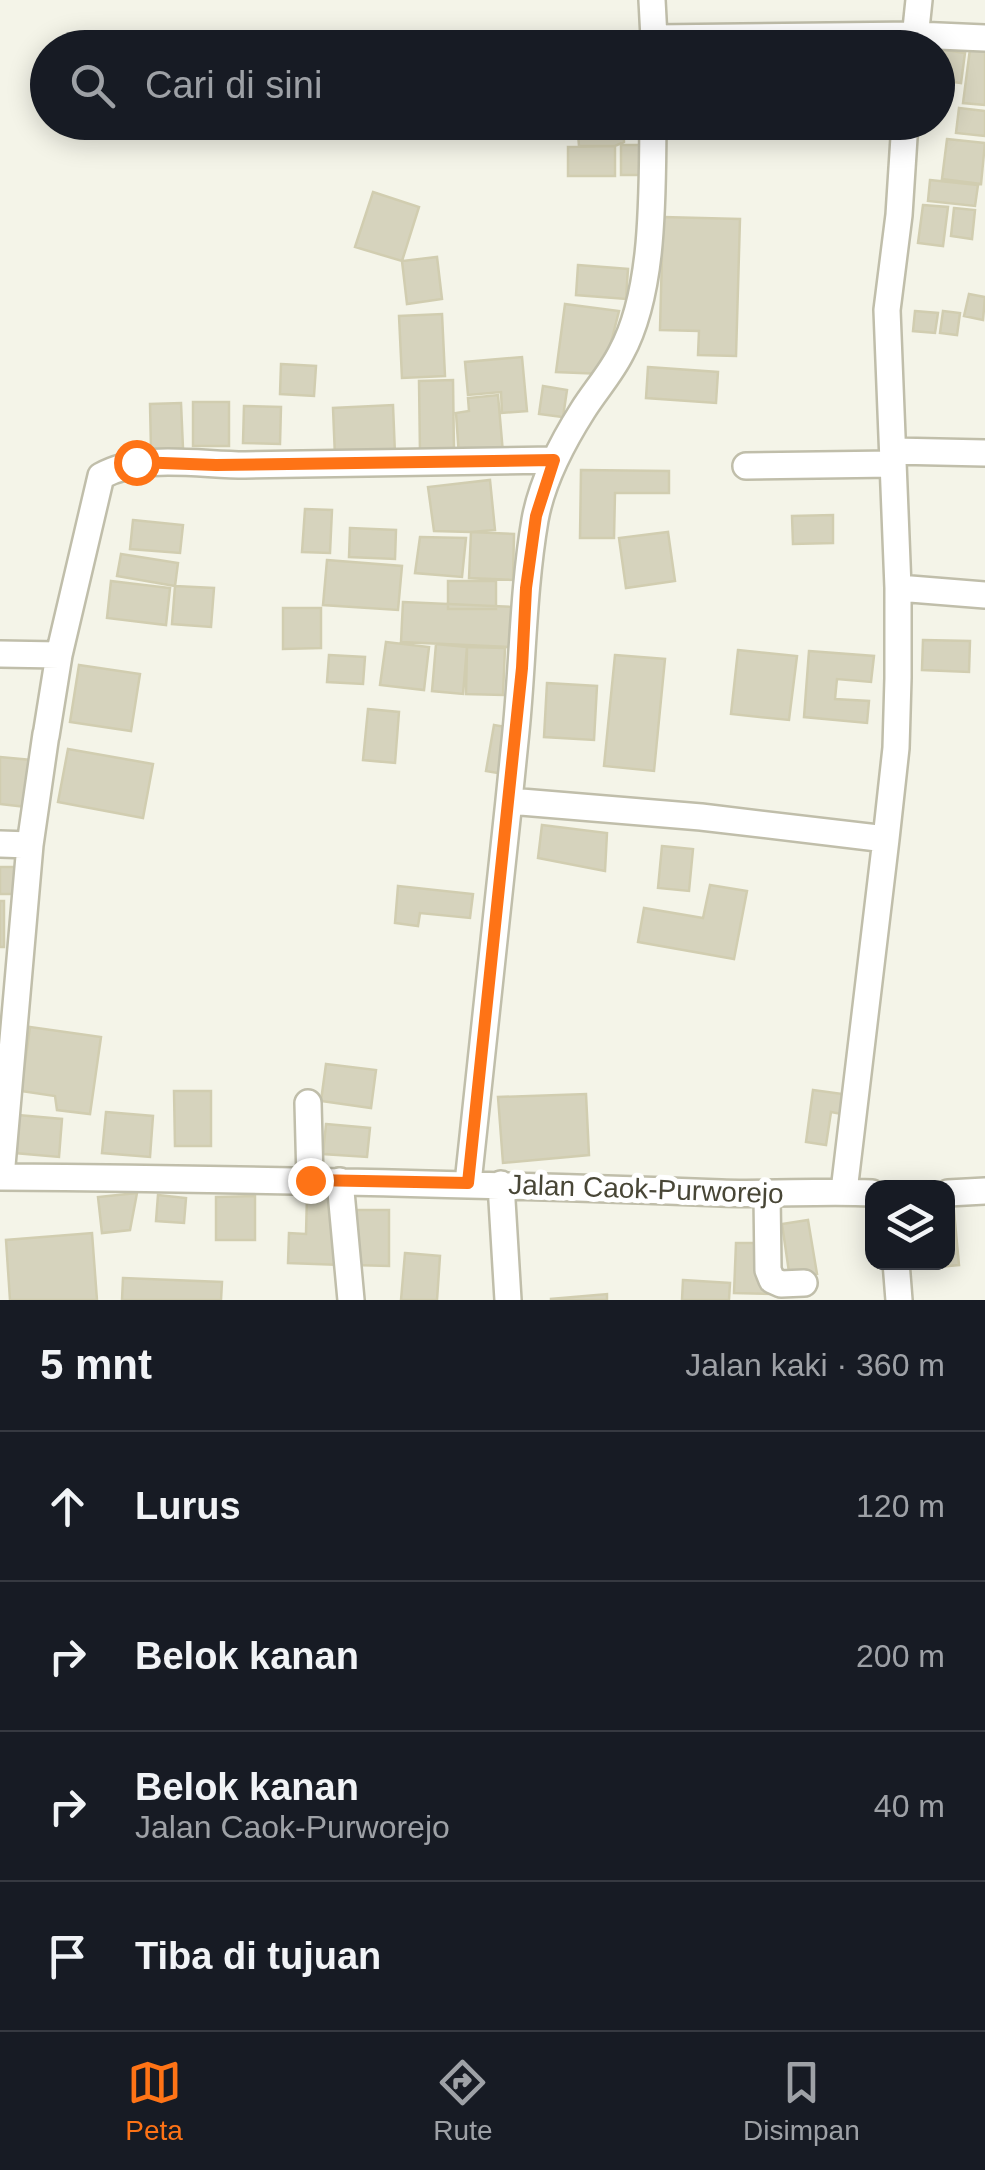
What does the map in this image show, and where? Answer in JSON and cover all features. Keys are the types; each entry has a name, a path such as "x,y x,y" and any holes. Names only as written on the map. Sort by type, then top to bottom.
{"street":[{"path":"652,0 653,30"},
{"path":"916,30 919,0"},
{"path":"955,39 985,38"},
{"path":"468,1183 536,516 554,460 622,352 636,316 644,280 653,140"},
{"path":"844,1191 896,748 898,588 887,310 904,140"},
{"path":"746,466 985,453"},
{"path":"0,1177 30,845 60,655 101,476 136,462 216,465 554,460"},
{"path":"898,588 985,595"},
{"path":"0,654 60,655"},
{"path":"509,801 886,839"},
{"path":"0,844 30,845"},
{"path":"308,1103 310,1180"},
{"name":"Jalan Caok-Purworejo","path":"0,1177 468,1183 767,1194 865,1192"},
{"path":"340,1181 352,1300"},
{"path":"501,1184 508,1300"},
{"path":"955,1192 985,1192"},
{"path":"767,1194 768,1270 772,1280 781,1284 804,1283"},
{"path":"897,1270 899,1300"}],"building":[{"path":"970,49 985,51 985,105 963,103"},
{"path":"955,52 965,53 961,83 955,82"},
{"path":"959,108 985,111 985,136 956,133"},
{"path":"578,140 624,140 615,146 579,146"},
{"path":"947,140 985,143 981,184 942,179"},
{"path":"621,145 648,145 648,175 621,175"},
{"path":"615,146 615,176 568,176 568,147"},
{"path":"930,180 978,185 975,206 928,201"},
{"path":"373,192 419,207 402,261 355,247"},
{"path":"923,205 948,207 943,246 918,243"},
{"path":"954,208 975,210 972,239 951,236"},
{"path":"663,217 740,219 736,356 698,355 699,331 660,330"},
{"path":"437,257 442,299 407,304 402,261"},
{"path":"578,265 628,269 626,299 576,295"},
{"path":"969,294 985,297 983,320 964,316"},
{"path":"565,304 619,311 603,374 556,372"},
{"path":"915,311 938,313 935,333 913,331"},
{"path":"943,311 960,313 957,335 940,333"},
{"path":"442,314 445,376 402,378 399,316"},
{"path":"522,357 527,411 502,413 501,392 468,395 465,362"},
{"path":"281,364 316,366 314,396 280,394"},
{"path":"648,367 718,372 716,403 646,398"},
{"path":"453,380 454,452 420,453 419,381"},
{"path":"543,386 567,390 563,417 539,414"},
{"path":"498,395 503,453 459,456 456,413 469,411 468,398"},
{"path":"193,402 229,402 229,446 193,446"},
{"path":"181,403 183,448 151,449 150,404"},
{"path":"393,405 395,454 335,457 333,408"},
{"path":"244,406 281,407 280,444 243,443"},
{"path":"581,470 669,471 669,493 615,493 614,538 580,538"},
{"path":"490,480 495,530 434,531 428,487"},
{"path":"305,509 332,510 330,553 302,552"},
{"path":"833,515 833,543 793,544 792,516"},
{"path":"133,520 183,525 180,553 130,549"},
{"path":"350,528 396,530 395,559 349,557"},
{"path":"471,532 514,534 513,580 469,578"},
{"path":"668,532 675,581 626,588 619,538"},
{"path":"420,537 466,538 462,577 415,573"},
{"path":"121,554 178,563 175,586 117,576"},
{"path":"327,560 402,566 398,610 323,605"},
{"path":"111,581 170,588 166,625 107,618"},
{"path":"448,581 496,581 496,609 448,609"},
{"path":"175,586 214,588 211,627 172,624"},
{"path":"403,602 513,607 511,647 401,642"},
{"path":"283,608 321,608 321,648 283,649"},
{"path":"923,640 970,641 969,672 922,670"},
{"path":"386,642 429,647 424,690 380,685"},
{"path":"436,644 467,647 463,694 432,691"},
{"path":"467,647 505,648 503,695 466,694"},
{"path":"738,650 797,656 789,720 731,714"},
{"path":"809,651 874,656 871,682 837,679 835,699 869,701 867,723 804,717"},
{"path":"329,655 365,657 363,684 327,682"},
{"path":"615,655 665,659 654,771 604,766"},
{"path":"79,665 140,674 131,731 70,722"},
{"path":"547,683 597,686 594,740 544,737"},
{"path":"368,709 399,712 395,763 363,760"},
{"path":"494,725 512,728 504,774 486,771"},
{"path":"68,749 153,764 143,818 58,802"},
{"path":"0,757 31,760 27,807 0,804"},
{"path":"542,825 607,833 605,871 538,858"},
{"path":"662,846 693,849 689,891 658,888"},
{"path":"0,867 15,867 16,894 0,894"},
{"path":"710,885 747,891 734,959 638,942 644,908 703,918"},
{"path":"398,886 473,894 470,918 420,913 418,926 395,923"},
{"path":"0,901 4,901 4,947 0,947"},
{"path":"30,1027 101,1037 90,1114 57,1110 55,1096 21,1091"},
{"path":"326,1064 376,1070 371,1108 321,1101"},
{"path":"813,1090 850,1095 847,1115 831,1112 826,1145 806,1142"},
{"path":"174,1091 211,1091 211,1146 175,1146"},
{"path":"586,1094 589,1155 503,1163 498,1097"},
{"path":"106,1112 153,1116 150,1157 102,1153"},
{"path":"18,1115 62,1119 59,1157 15,1153"},
{"path":"326,1124 370,1128 367,1157 323,1154"},
{"path":"137,1193 130,1230 102,1233 98,1197"},
{"path":"158,1195 186,1198 184,1223 156,1221"},
{"path":"307,1195 343,1196 341,1265 288,1263 289,1233 306,1234"},
{"path":"255,1196 255,1240 216,1240 216,1197"},
{"path":"354,1210 389,1210 389,1266 354,1265"},
{"path":"808,1220 817,1274 790,1279 782,1224"},
{"path":"955,1222 959,1265 955,1265"},
{"path":"92,1233 97,1300 10,1300 6,1240"},
{"path":"736,1243 774,1243 773,1294 734,1293"},
{"path":"405,1253 440,1256 437,1300 401,1300"},
{"path":"123,1278 222,1282 221,1300 122,1300"},
{"path":"683,1280 730,1283 729,1300 682,1300"},
{"path":"607,1294 607,1300 551,1300 551,1299"}],"route":[{"path":"136,462 216,465 554,460 536,516 526,588 522,668 468,1183 310,1180"}]}
